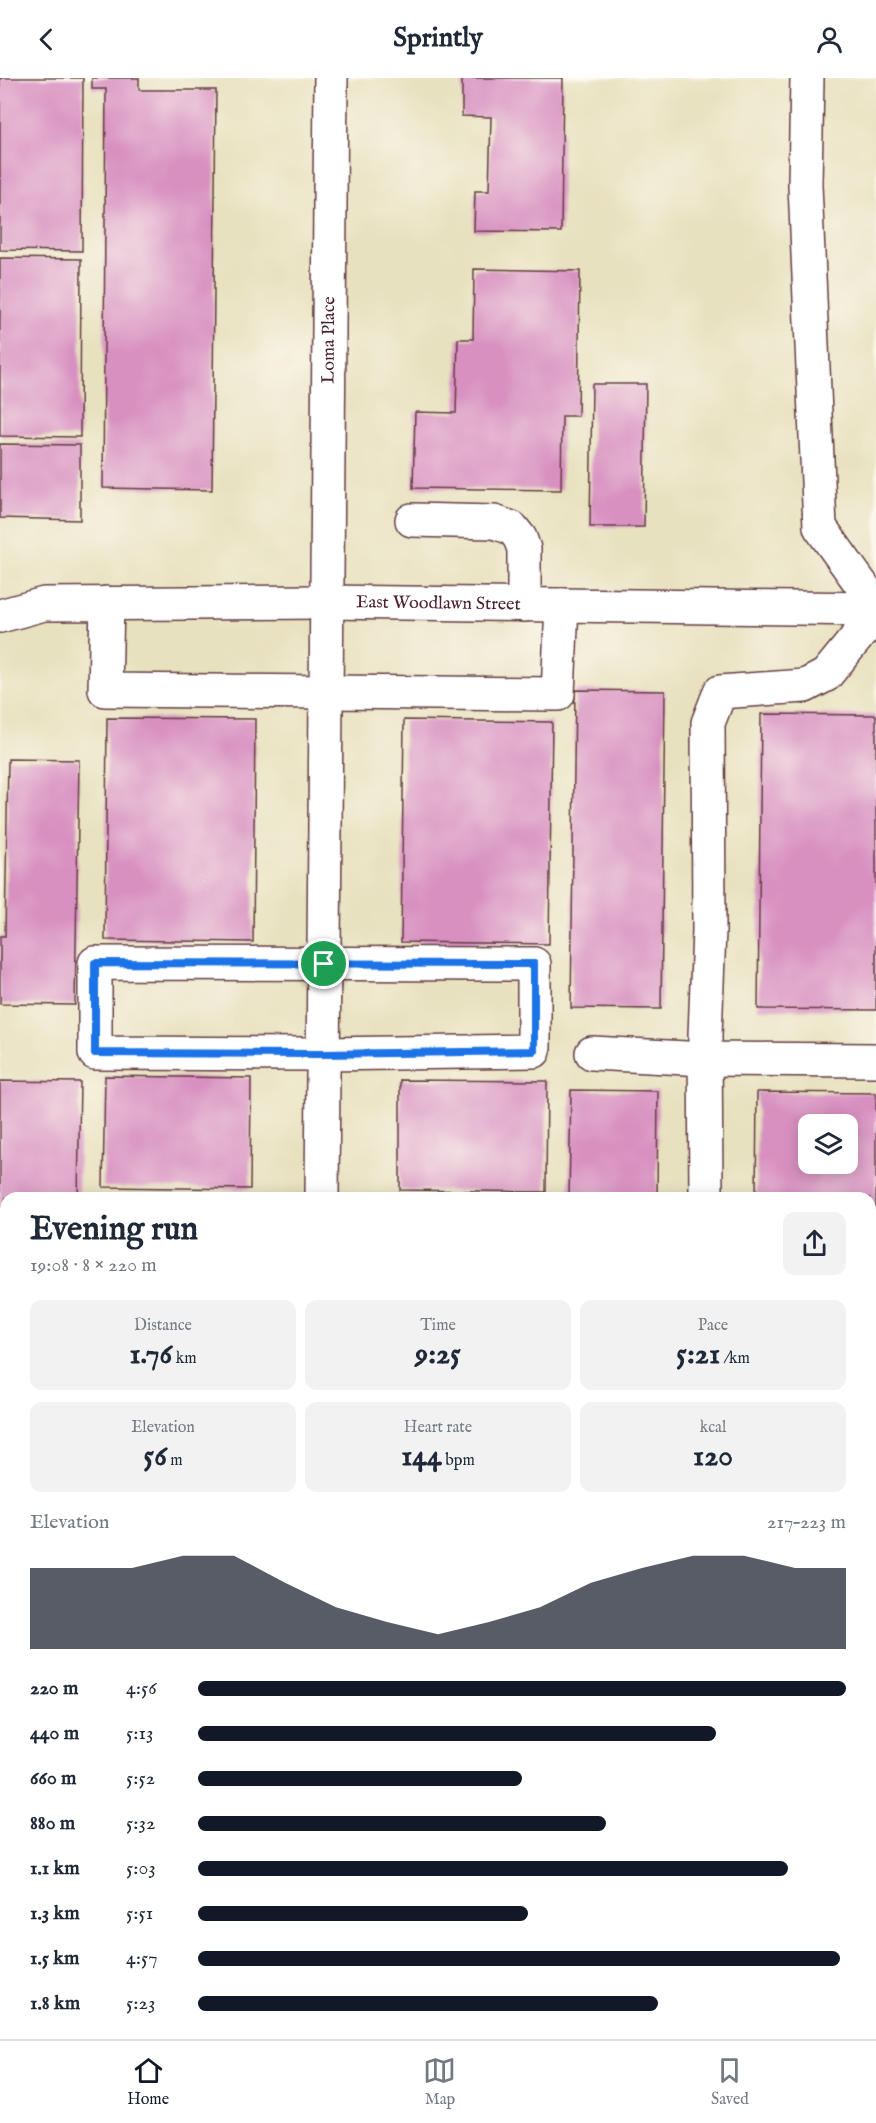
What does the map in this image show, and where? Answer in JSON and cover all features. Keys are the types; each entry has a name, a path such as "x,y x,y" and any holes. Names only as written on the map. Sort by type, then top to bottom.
{"street":[{"name":"Loma Place","path":"322,1192 332,78"},
{"path":"807,78 805,185 820,527 876,604"},
{"path":"412,520 494,522 512,528 520,538 524,549 524,605"},
{"name":"East Woodlawn Street","path":"0,616 44,604 107,603 327,602 876,611"},
{"path":"107,603 105,690 326,693 558,694 562,605"},
{"path":"706,1192 705,1059 709,930 708,723 720,692 805,686 826,675 876,611"},
{"path":"95,963 534,964 534,1051 323,1054 95,1053 95,963"},
{"path":"592,1053 705,1059 876,1060"}],"building":[{"path":"0,78 83,78 82,251 0,250"},
{"path":"92,78 139,78 139,90 216,90 212,490 103,488 106,89 92,89"},
{"path":"462,78 563,78 561,232 474,231 475,191 489,191 491,117 462,116"},
{"path":"0,258 81,259 80,437 0,436"},
{"path":"474,269 580,271 578,416 562,416 561,490 413,488 415,412 456,413 458,339 473,339"},
{"path":"592,384 646,384 644,527 590,527"},
{"path":"0,444 80,445 80,520 0,518"},
{"path":"575,690 665,691 661,1009 571,1008"},
{"path":"761,714 876,715 876,1010 758,1009"},
{"path":"107,718 255,719 253,942 105,940"},
{"path":"404,720 552,722 549,944 401,942"},
{"path":"8,759 79,760 75,1005 0,1004 0,936 5,936"},
{"path":"105,1076 251,1078 250,1189 103,1187"},
{"path":"400,1080 547,1081 546,1192 400,1190"},
{"path":"0,1081 80,1082 78,1192 0,1192"},
{"path":"571,1090 658,1091 657,1192 569,1192"},
{"path":"757,1092 876,1093 876,1192 756,1192"}],"route":[{"path":"95,963 324,964 534,964 534,1051 323,1054 95,1053 95,963"}]}
